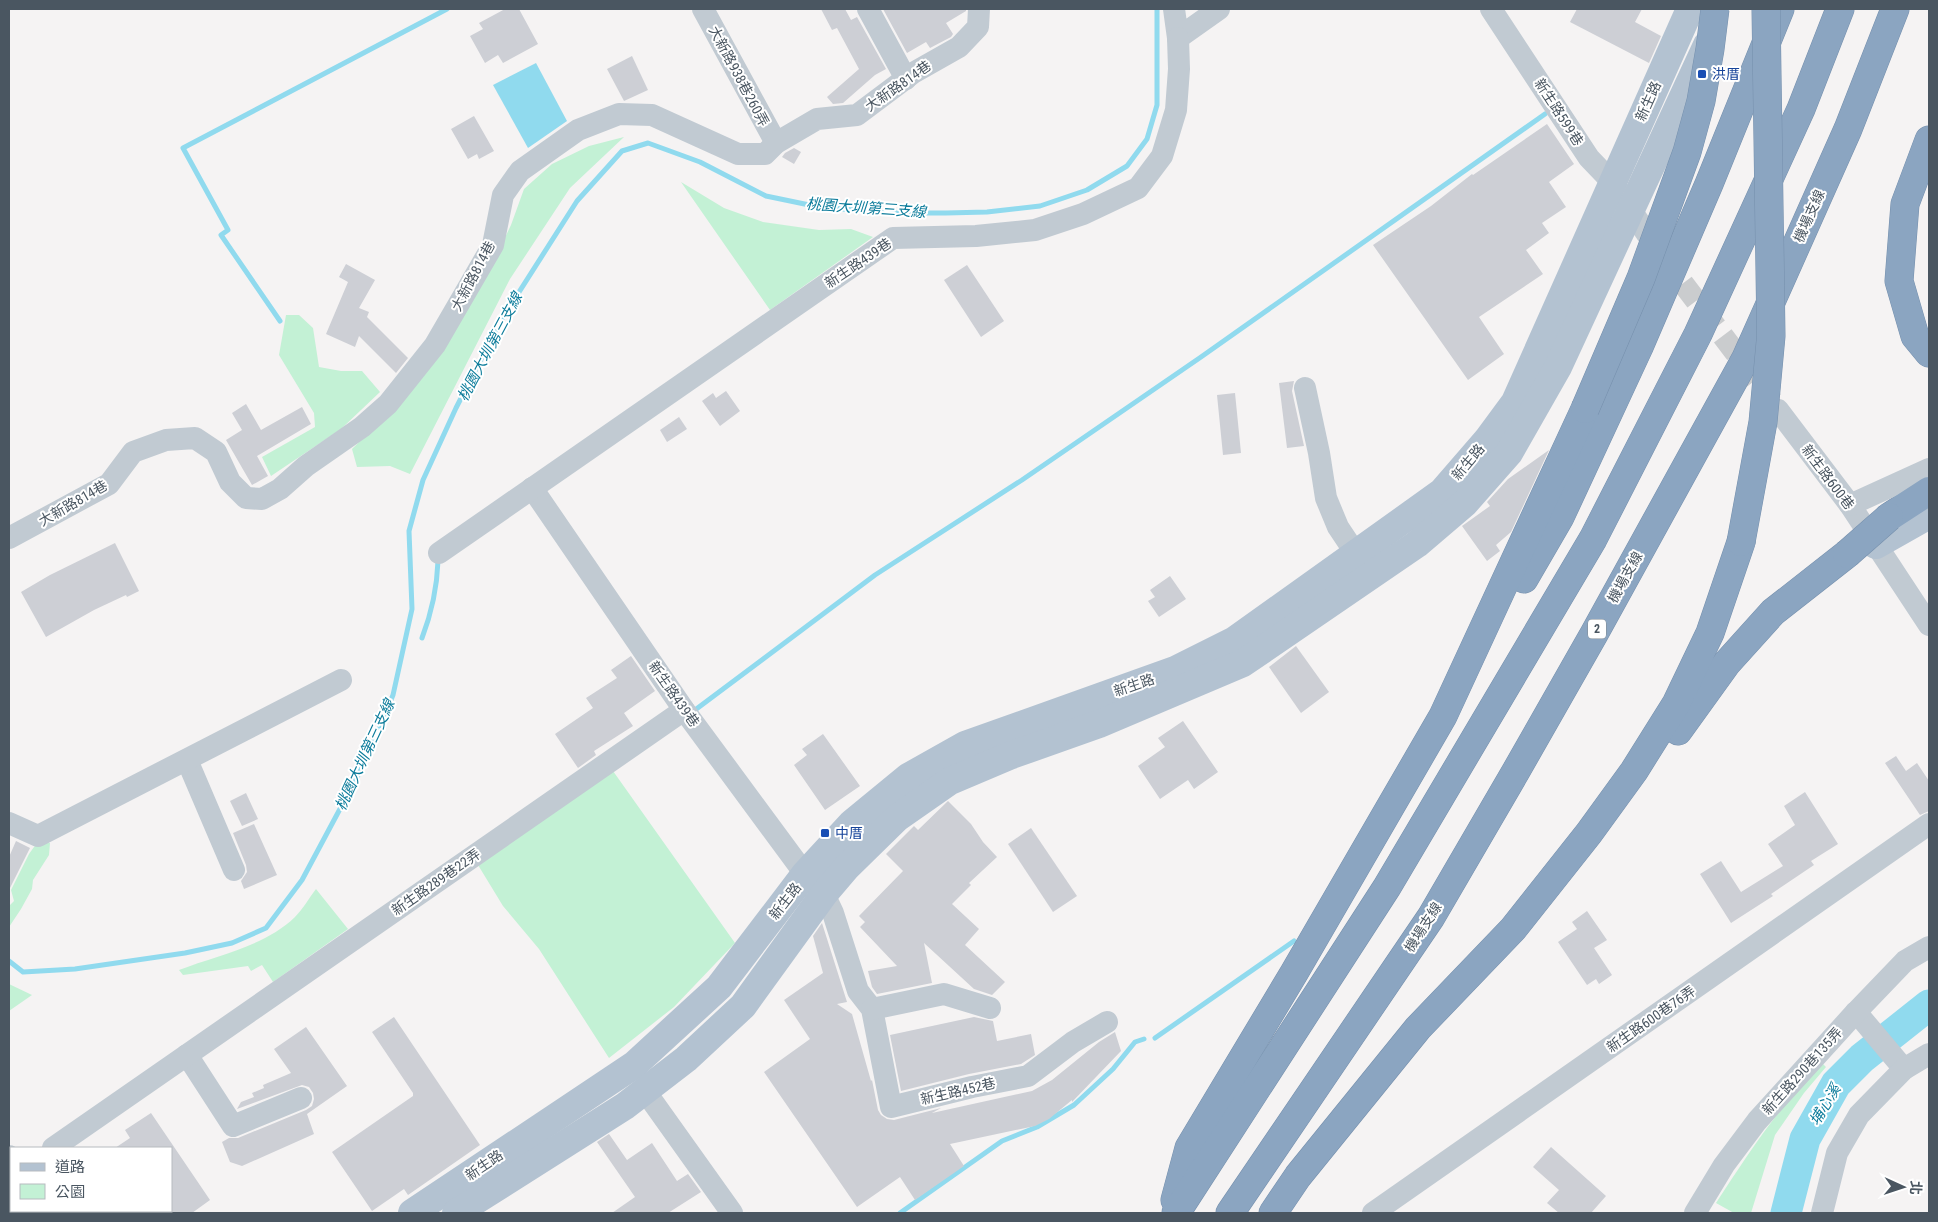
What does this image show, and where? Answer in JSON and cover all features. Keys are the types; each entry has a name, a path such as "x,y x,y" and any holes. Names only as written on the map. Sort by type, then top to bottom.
{"highway":[{"path":"1443,716 1585,409 1640,278 1687,152 1701,101 1715,9"},
{"path":"1273,1213 1310,1161 1418,1028 1513,929 1589,833 1634,771 1676,704 1710,633 1741,542 1763,422 1770,336 1766,9"},
{"path":"1172,1213 1189,1148 1294,973 1560,517 1639,347 1780,9"},
{"path":"1176,1213 1387,887 1593,540 1698,334 1801,108 1840,9"},
{"name":"機場支線","path":"1230,1213 1430,917 1516,772 1594,634 1746,358 1848,129 1895,9"},
{"path":"1926,149 1905,204 1899,281 1915,336 1929,353"},
{"path":"1513,929 1559,890 1587,859 1619,819 1693,709 1727,663 1773,612 1889,517 1929,491"}],"main road":[{"name":"新生路","path":"412,1213 634,1065 719,987 805,874 852,823 908,778 965,746 1175,670 1235,640 1442,492 1487,440 1515,402 1690,9"},
{"name":"新生路","path":"456,1213 625,1106 686,1059 743,1006 824,894 847,867 897,818 950,781 1009,756 1099,724 1244,664 1424,538 1465,503 1509,452 1558,367 1724,9"},
{"path":"1876,545 1929,515"}],"street":[{"name":"大新路938巷260弄","path":"704,9 776,143"},
{"path":"868,9 906,79"},
{"name":"大新路814巷","path":"9,538 109,484 133,452 166,440 195,438 216,452 230,482 246,498 262,499 280,489 306,466 362,427 388,404 435,345 493,245 503,195 520,171 578,130 619,114 652,115 738,154 766,154 776,143 817,119 857,115 906,79 959,47 978,27 979,9"},
{"name":"新生路439巷","path":"439,553 893,238 976,236 1035,230 1083,214 1138,188 1162,156 1176,110 1180,69 1174,9"},
{"path":"1178,38 1219,9"},
{"name":"新生路599巷","path":"1491,9 1589,158 1612,182 1631,211"},
{"path":"1631,211 1647,234"},
{"path":"1305,388 1319,453 1326,498 1338,527 1356,554"},
{"name":"新生路600巷","path":"1778,410 1850,505 1876,545"},
{"path":"1850,505 1929,469"},
{"name":"新生路439巷","path":"532,488 684,710 805,874 824,894"},
{"path":"1876,545 1929,625"},
{"path":"9,823 38,836 341,680"},
{"name":"新生路289巷22弄","path":"54,1147 684,710"},
{"path":"187,760 234,870"},
{"name":"新生路600巷76弄","path":"1374,1213 1929,824"},
{"name":"新生路452巷","path":"824,894 833,913 858,991 872,1009 891,1107 972,1087 1028,1076 1074,1042 1107,1022"},
{"name":"新生路290巷135弄","path":"1695,1213 1724,1165 1757,1121 1905,961 1929,947"},
{"path":"872,1009 944,994 990,1008"},
{"path":"1856,1012 1904,1069"},
{"path":"188,1055 233,1126 301,1098"},
{"path":"1822,1213 1837,1152 1859,1115 1904,1069 1928,1058"},
{"path":"645,1091 732,1213"}],"green space":[{"path":"624,137 570,188 510,279 410,474 390,466 357,467 352,449 388,414 486,278 511,225 524,189 552,164 589,146"},
{"path":"681,182 724,208 763,222 819,230 851,229 873,237 770,310"},
{"path":"286,315 299,315 313,328 319,367 341,371 362,371 380,392 341,429 271,476 262,457 315,427 314,413 279,355"},
{"path":"613,771 735,943 674,1007 609,1058 539,949 503,906 478,865"},
{"path":"39,840 50,843 49,855 33,880 32,889 9,927 9,906 14,901 11,890 29,854"},
{"path":"316,889 348,929 273,982 262,965 251,971 248,966 183,975 179,970 240,949 269,936 295,917"},
{"path":"9,984 32,995 9,1011"},
{"path":"1823,1064 1826,1067 1804,1093 1775,1135 1751,1213 1734,1213 1716,1203 1779,1113 1807,1079"}],"water":[{"path":"536,63 567,121 528,148 493,85"}],"building":[{"path":"505,9 519,9 538,44 503,63 498,55 485,63 470,36 483,29 479,23"},
{"path":"821,9 845,9 851,20 857,17 886,69 875,75 843,103 833,104 827,97 859,69 837,28 832,30"},
{"path":"883,9 966,9 966,11 946,23 953,34 951,37 930,48 926,42 907,53"},
{"path":"1577,9 1642,9 1635,22 1661,36 1649,63 1570,22"},
{"path":"632,56 648,90 624,101 607,69"},
{"path":"474,116 494,151 479,159 477,154 468,159 451,129"},
{"path":"1547,124 1574,164 1549,182 1566,207 1542,223 1549,233 1526,250 1543,274 1479,317 1504,354 1468,380 1373,245 1431,206 1472,174"},
{"path":"794,148 801,152 794,164 782,157"},
{"path":"346,264 375,280 359,308 369,312 367,317 408,358 396,373 359,336 355,347 326,334 348,282 339,277"},
{"path":"967,265 1004,321 981,337 944,280"},
{"path":"1294,381 1292,391 1304,446 1287,448 1279,383"},
{"path":"726,391 740,411 720,426 702,401 713,393 716,398"},
{"path":"1235,393 1241,453 1223,455 1217,395"},
{"path":"246,404 261,430 302,407 311,424 257,456 268,476 252,485 226,440 242,430 232,413"},
{"path":"679,417 687,429 667,442 660,430"},
{"path":"1549,450 1511,532 1496,545 1500,551 1487,561 1462,526 1490,506 1487,502 1508,479"},
{"path":"115,543 139,591 94,610 46,637 21,592 50,575"},
{"path":"1170,576 1186,599 1159,617 1148,601 1155,597 1150,590"},
{"path":"1296,646 1329,692 1301,713 1269,667"},
{"path":"631,656 655,691 624,713 633,726 594,751 596,755 578,768 555,734 593,708 586,698 617,678 611,670"},
{"path":"1183,721 1218,772 1194,789 1188,780 1160,799 1138,766 1165,747 1158,738"},
{"path":"823,734 860,786 825,810 794,765 807,755 802,749"},
{"path":"1896,756 1906,771 1917,763 1929,781 1929,811 1920,815 1885,763"},
{"path":"1805,792 1838,844 1811,861 1814,865 1771,894 1773,896 1731,923 1700,874 1721,861 1741,892 1783,866 1768,844 1795,825 1784,806"},
{"path":"246,793 258,819 242,826 230,801"},
{"path":"948,801 971,824 983,842 997,857 969,883 971,885 952,904 979,929 965,945 1005,982 992,995 974,989 924,943 932,983 877,994 872,987 868,971 897,966 860,927 865,922 859,916 903,871 886,854 914,826 918,830"},
{"path":"254,824 277,875 244,889 241,881 247,872 246,865 233,833"},
{"path":"1031,828 1077,896 1053,912 1008,844"},
{"path":"16,841 30,848 9,890 9,857"},
{"path":"1587,911 1607,940 1594,948 1612,975 1599,984 1596,979 1587,985 1558,942 1577,929 1572,922"},
{"path":"822,923 847,1002 837,1004 852,1014 872,1080 878,1110 887,1119 894,1120 941,1108 932,1113 1032,1091 1052,1080 1099,1042 1115,1032 1121,1051 1072,1102 1072,1100 1049,1119 1035,1126 950,1144 964,1166 915,1200 900,1177 857,1207 764,1072 810,1039 784,1000 823,973 813,936"},
{"path":"394,1017 480,1145 408,1195 404,1189 372,1211 332,1152 413,1096 413,1093 372,1032"},
{"path":"974,1017 993,1021 997,1041 1031,1034 1035,1055 1021,1064 969,1074 901,1091 890,1035"},
{"path":"306,1027 347,1086 307,1114 314,1134 242,1166 230,1162 222,1142 229,1138 238,1138 312,1106 313,1093 309,1087 302,1085 237,1109 241,1102 254,1097 252,1093 264,1088 263,1085 291,1073 274,1049"},
{"path":"151,1113 210,1200 192,1213 171,1213 172,1147 116,1147 130,1138 125,1130"},
{"path":"609,1134 627,1160 652,1143 677,1181 688,1174 701,1192 668,1213 612,1213 635,1197 597,1142"},
{"path":"1551,1147 1606,1196 1591,1213 1559,1213 1547,1203 1559,1190 1533,1167"}],"waterway":[{"path":"280,321 221,235 228,230 183,148 447,9"},
{"name":"桃園大圳第三支線","path":"9,961 23,972 75,969 185,953 232,943 266,928 302,880 364,764 393,695 412,609 409,531 423,480 456,408 500,322 577,201 622,151 648,143 700,162 766,196 819,207 887,213 946,213 987,212 1040,206 1087,190 1127,166 1147,139 1157,105 1157,9"},
{"path":"695,710 875,575 1022,480 1201,357 1545,114"},
{"path":"422,638 429,619 438,561 440,559"},
{"path":"1155,1038 1294,941"},
{"name":"埔心溪","path":"1786,1213 1805,1139 1836,1084 1862,1058 1929,1005"},
{"path":"900,1213 1002,1141 1037,1127 1074,1105 1113,1069 1135,1042 1144,1039"}],"tunnel":[{"path":"1663,257 1772,401"}],"place":[{"name":"洪厝","path":"1702,74"},
{"name":"中厝","path":"825,833"}]}
